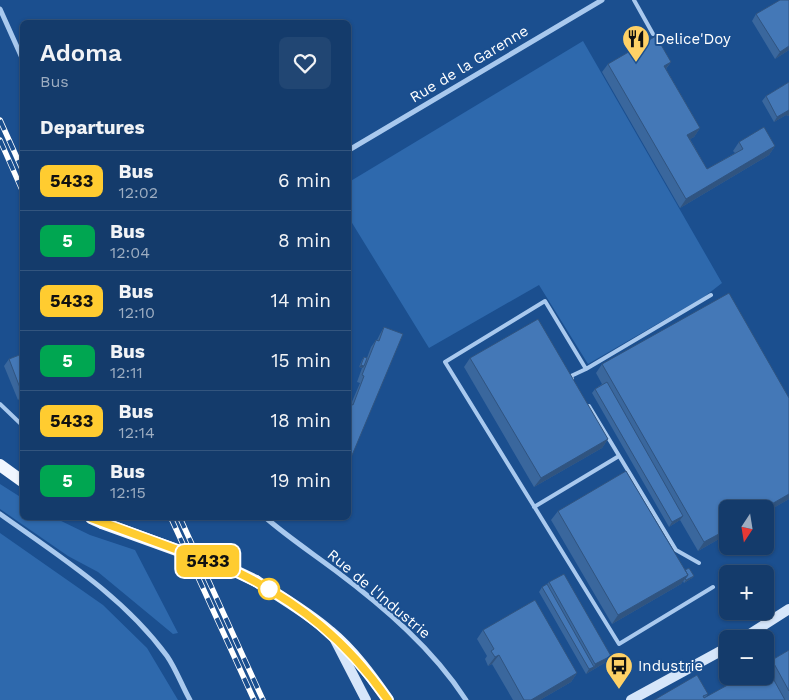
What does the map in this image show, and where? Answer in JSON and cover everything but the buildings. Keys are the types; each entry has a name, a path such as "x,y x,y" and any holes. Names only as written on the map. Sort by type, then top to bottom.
{"main road":[{"path":"0,465 20,480"},
{"path":"96,520 235,571 256,581 299,608 331,632 358,660 388,700"},
{"path":"757,630 789,610"},
{"path":"767,624 789,614"},
{"path":"331,632 366,700"},
{"path":"631,700 719,652"}],"street":[{"name":"Rue de la Garenne","path":"351,149 601,0"},
{"path":"0,9 20,54"},
{"path":"0,514 95,582 138,620 168,657 190,700"},
{"name":"Rue de l'Industrie","path":"271,520 286,535 378,605 417,640 440,665 466,700"}],"lane":[{"path":"634,0 653,34"},
{"path":"575,384 571,376 711,295"},
{"path":"586,369 545,301 445,362 618,644 713,587"},
{"path":"585,400 676,550 699,563"},
{"path":"0,404 20,423"},
{"path":"534,507 619,456"}],"shaded area":[{"path":"583,41 722,283 704,297 588,364 539,285 429,348 351,221 351,181"},
{"path":"0,484 20,497 20,520 59,520 90,535 135,550 178,633 173,634 98,572 68,556 0,509"},
{"path":"0,533 103,605 147,648 178,700 0,700"}],"railway":[{"path":"0,120 20,165"},
{"path":"0,140 20,185"},
{"path":"172,520 254,700"},
{"path":"181,520 263,700"}],"bus line":[{"name":"5433","path":"95,520 235,571 256,581 299,608 331,632 358,660 388,700"}],"place":[{"name":"Delice'Doy","path":"636,63"},
{"name":"Industrie","path":"619,690"}]}
